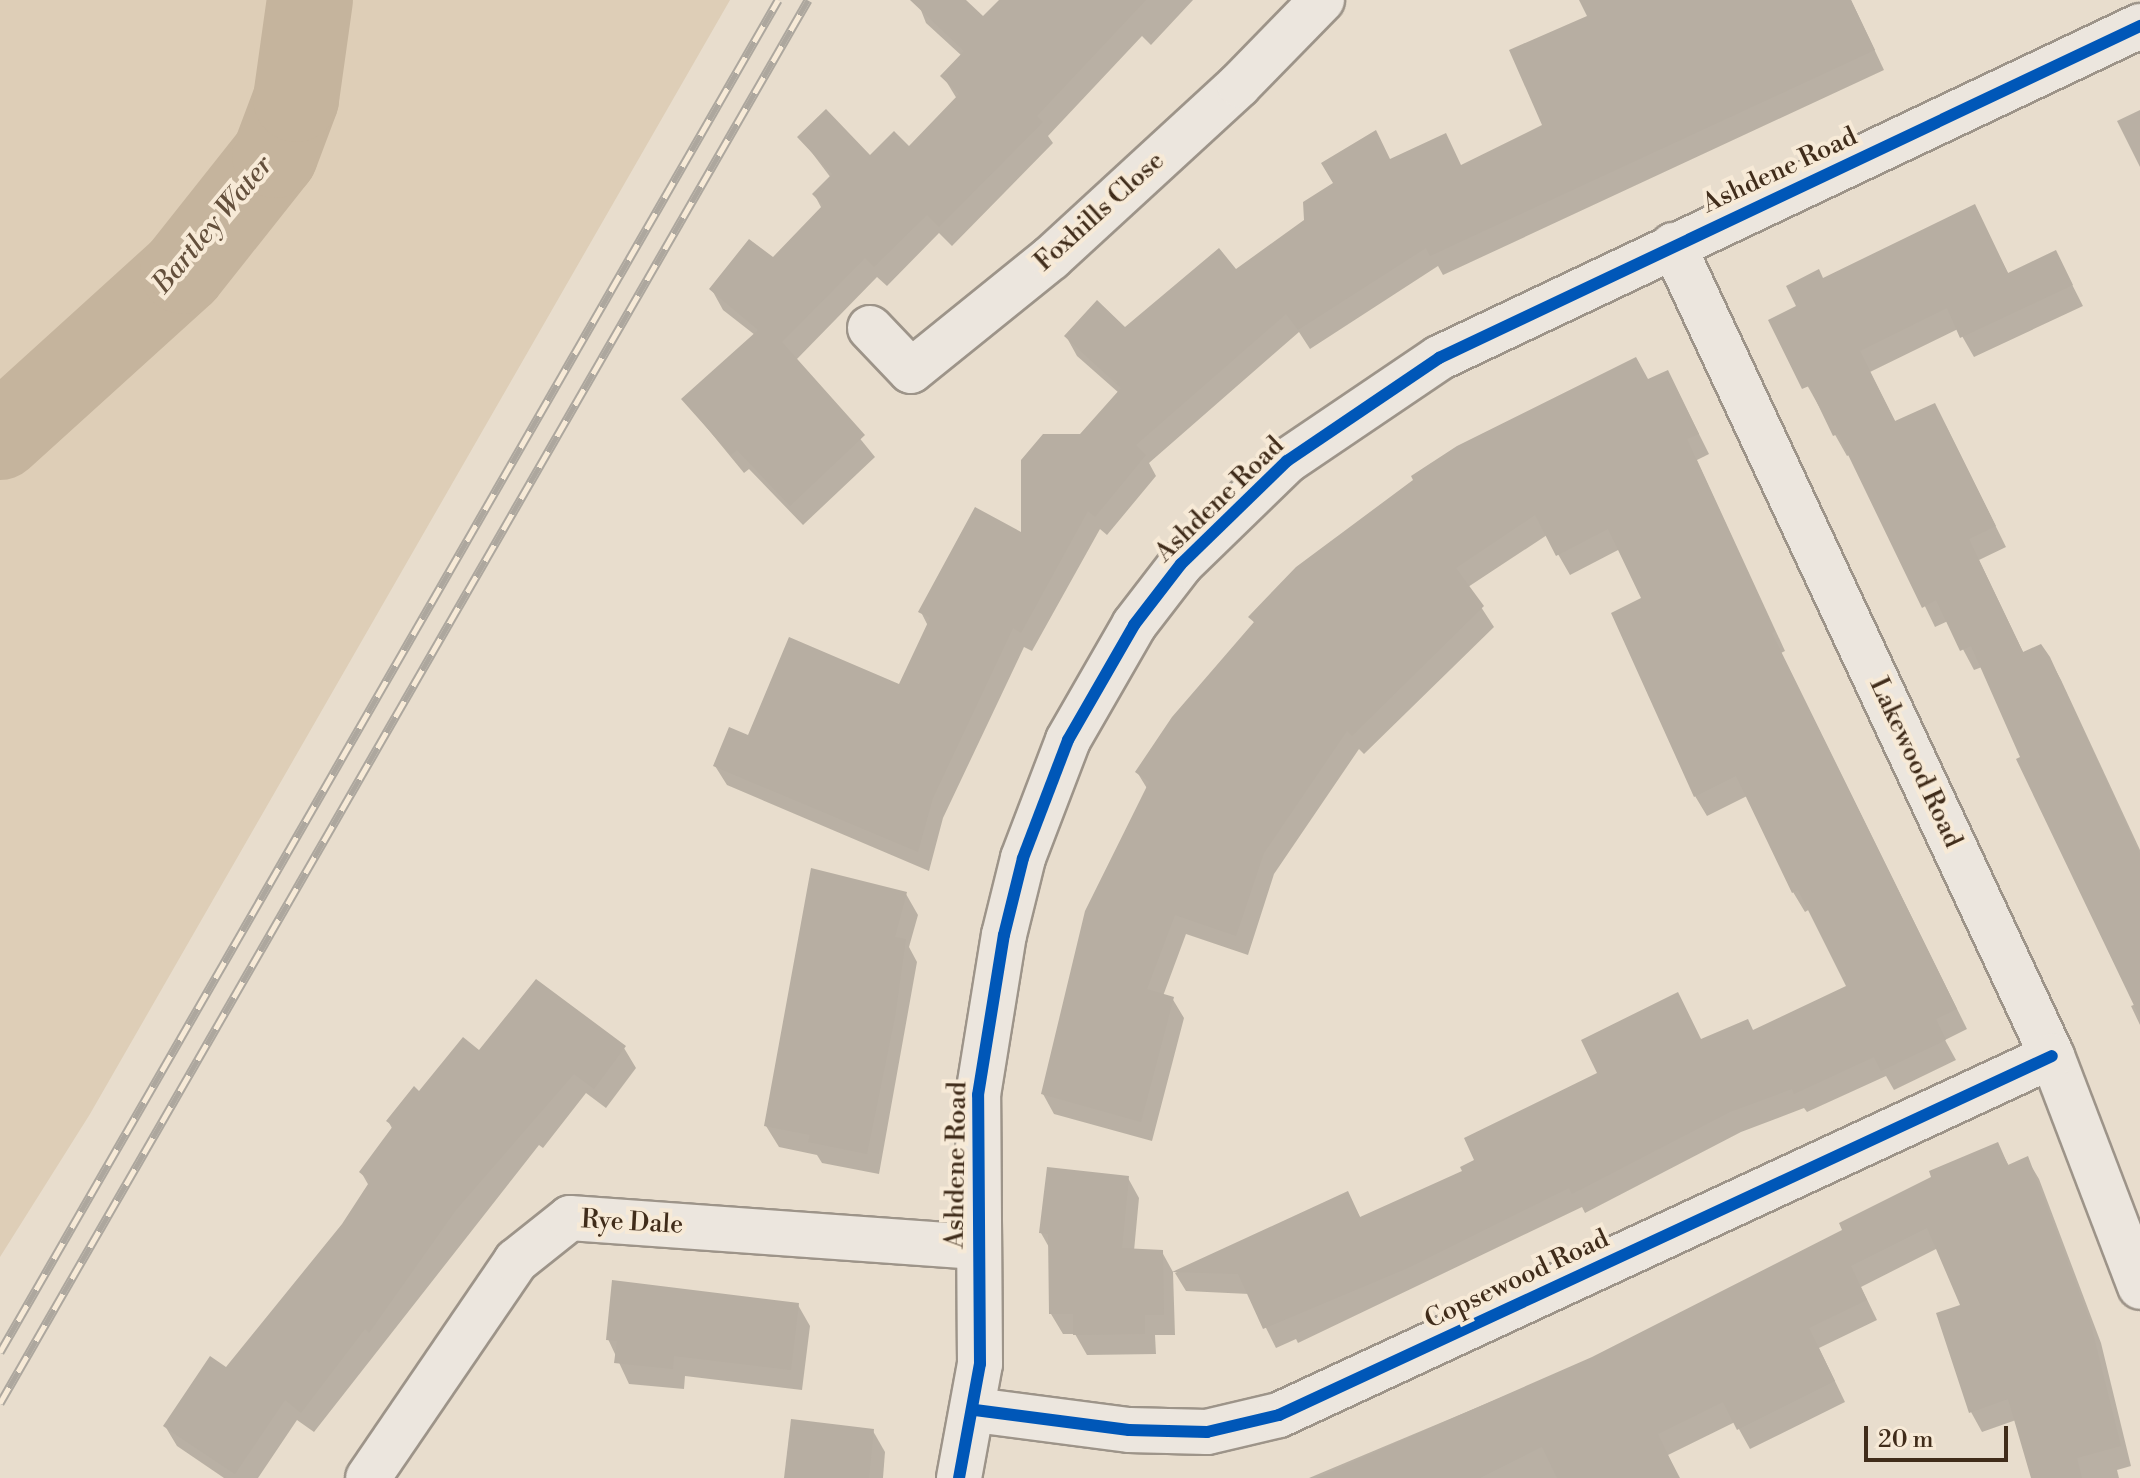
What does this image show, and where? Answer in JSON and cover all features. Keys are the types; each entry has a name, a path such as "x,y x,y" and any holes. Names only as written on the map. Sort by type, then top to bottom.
{"street":[{"name":"Foxhills Close","path":"870,328 911,371 1062,249 1239,85 1322,0"},
{"name":"Ashdene Road","path":"959,1478 975,1410 980,1364 978,1095 1008,919 1023,858 1068,740 1134,625 1192,553 1257,487 1325,433 1439,358 2140,26"},
{"name":"Lakewood Road","path":"1673,245 2052,1056 2140,1287"},
{"name":"Copsewood Road","path":"975,1410 1129,1430 1207,1432 1279,1415 2052,1056"},
{"name":"Rye Dale","path":"368,1478 516,1261 570,1218 977,1247"}],"shaded area":[{"path":"0,0 298,0 286,92 268,143 207,240 124,328 138,344 230,265 294,188 328,0 730,0 90,1114 0,1257"}],"building":[{"path":"910,0 966,0 983,16 999,0 1146,0 1037,116 1043,122 939,227 927,215 874,267 865,258 782,342 865,435 790,506 737,450 731,455 681,399 758,330 709,289 749,239 773,257 823,205 812,194 832,174 797,137 826,109 870,155 894,131 909,146 959,94 940,76 964,51"},
{"path":"1579,0 1851,0 1875,50 1430,256 1426,248 1298,330 1286,314 1136,445 1146,455 1095,517 1088,511 1021,633 1013,628 933,798 918,852 713,766 729,727 748,735 789,637 899,684 930,618 918,612 975,507 1021,532 1021,460 1043,434 1080,434 1121,388 1064,336 1097,300 1125,327 1219,248 1236,269 1304,220 1303,202 1333,183 1321,163 1376,130 1390,159 1446,133 1461,165 1542,125 1509,50 1587,16"},
{"path":"1975,204 2008,273 2056,250 2073,285 1960,338 1947,308 1860,351 1895,421 1935,403 1996,526 1969,539 2023,652 2041,644 2050,657 2140,854 2140,1018 2016,759 2020,757 1971,646 1960,651 1936,600 1922,608 1838,434 1833,436 1809,386 1802,389 1768,320 1796,306 1786,286 1819,269 1823,278"},
{"path":"1636,357 1648,379 1668,370 1699,434 1687,439 1775,631 1772,633 1957,1009 1936,1019 1946,1040 1881,1071 1874,1057 1794,1094 1792,1089 1730,1112 1572,1194 1569,1188 1408,1268 1263,1329 1238,1274 1172,1272 1348,1191 1360,1217 1462,1171 1460,1167 1474,1160 1464,1138 1597,1073 1581,1040 1678,992 1701,1039 1748,1019 1753,1030 1846,986 1798,890 1792,893 1736,776 1694,797 1611,613 1641,598 1608,529 1556,556 1535,515 1456,568 1484,606 1352,736 1347,731 1264,853 1236,936 1175,915 1147,989 1174,997 1141,1122 1041,1094 1085,911 1149,782 1135,772 1172,717 1254,622 1248,617 1296,567 1413,480 1411,476 1457,446"},
{"path":"811,868 907,892 895,937 906,939 895,1017 867,1154 808,1142 810,1135 764,1126"},
{"path":"536,979 626,1046 594,1089 574,1074 456,1210 369,1333 365,1329 301,1413 285,1400 235,1474 163,1426 210,1356 226,1367 342,1224 370,1181 359,1172 393,1126 386,1121 414,1086 419,1091 463,1037 479,1050"},
{"path":"1998,1142 2008,1165 2028,1156 2090,1321 2121,1446 2077,1458 2082,1478 2031,1478 2008,1399 1969,1413 1936,1313 1960,1305 1927,1228 1851,1266 1867,1300 1809,1328 1835,1381 1737,1430 1723,1402 1658,1434 1679,1478 1557,1478 1542,1447 1480,1478 1316,1478 1592,1357 1842,1230 1839,1223 1931,1177 1929,1171"},
{"path":"1047,1167 1129,1176 1122,1248 1163,1250 1164,1315 1145,1315 1145,1334 1073,1335 1073,1314 1049,1314 1048,1234 1039,1233"},
{"path":"612,1280 799,1303 791,1370 674,1356 673,1369 614,1363 617,1341 606,1340"},
{"path":"791,1419 874,1429 869,1478 784,1478"}],"waterway":[{"name":"Bartley Water","path":"0,437 183,271 275,155 296,99 310,0"}],"railway":[{"path":"0,1352 778,0"},
{"path":"0,1403 808,0"}],"cycle path":[{"path":"959,1478 980,1364 978,1095 1004,935 1023,858 1068,740 1134,625 1181,564 1287,461 1439,358 2140,26"},
{"path":"975,1410 1129,1430 1207,1432 1279,1415 2052,1056"}]}
